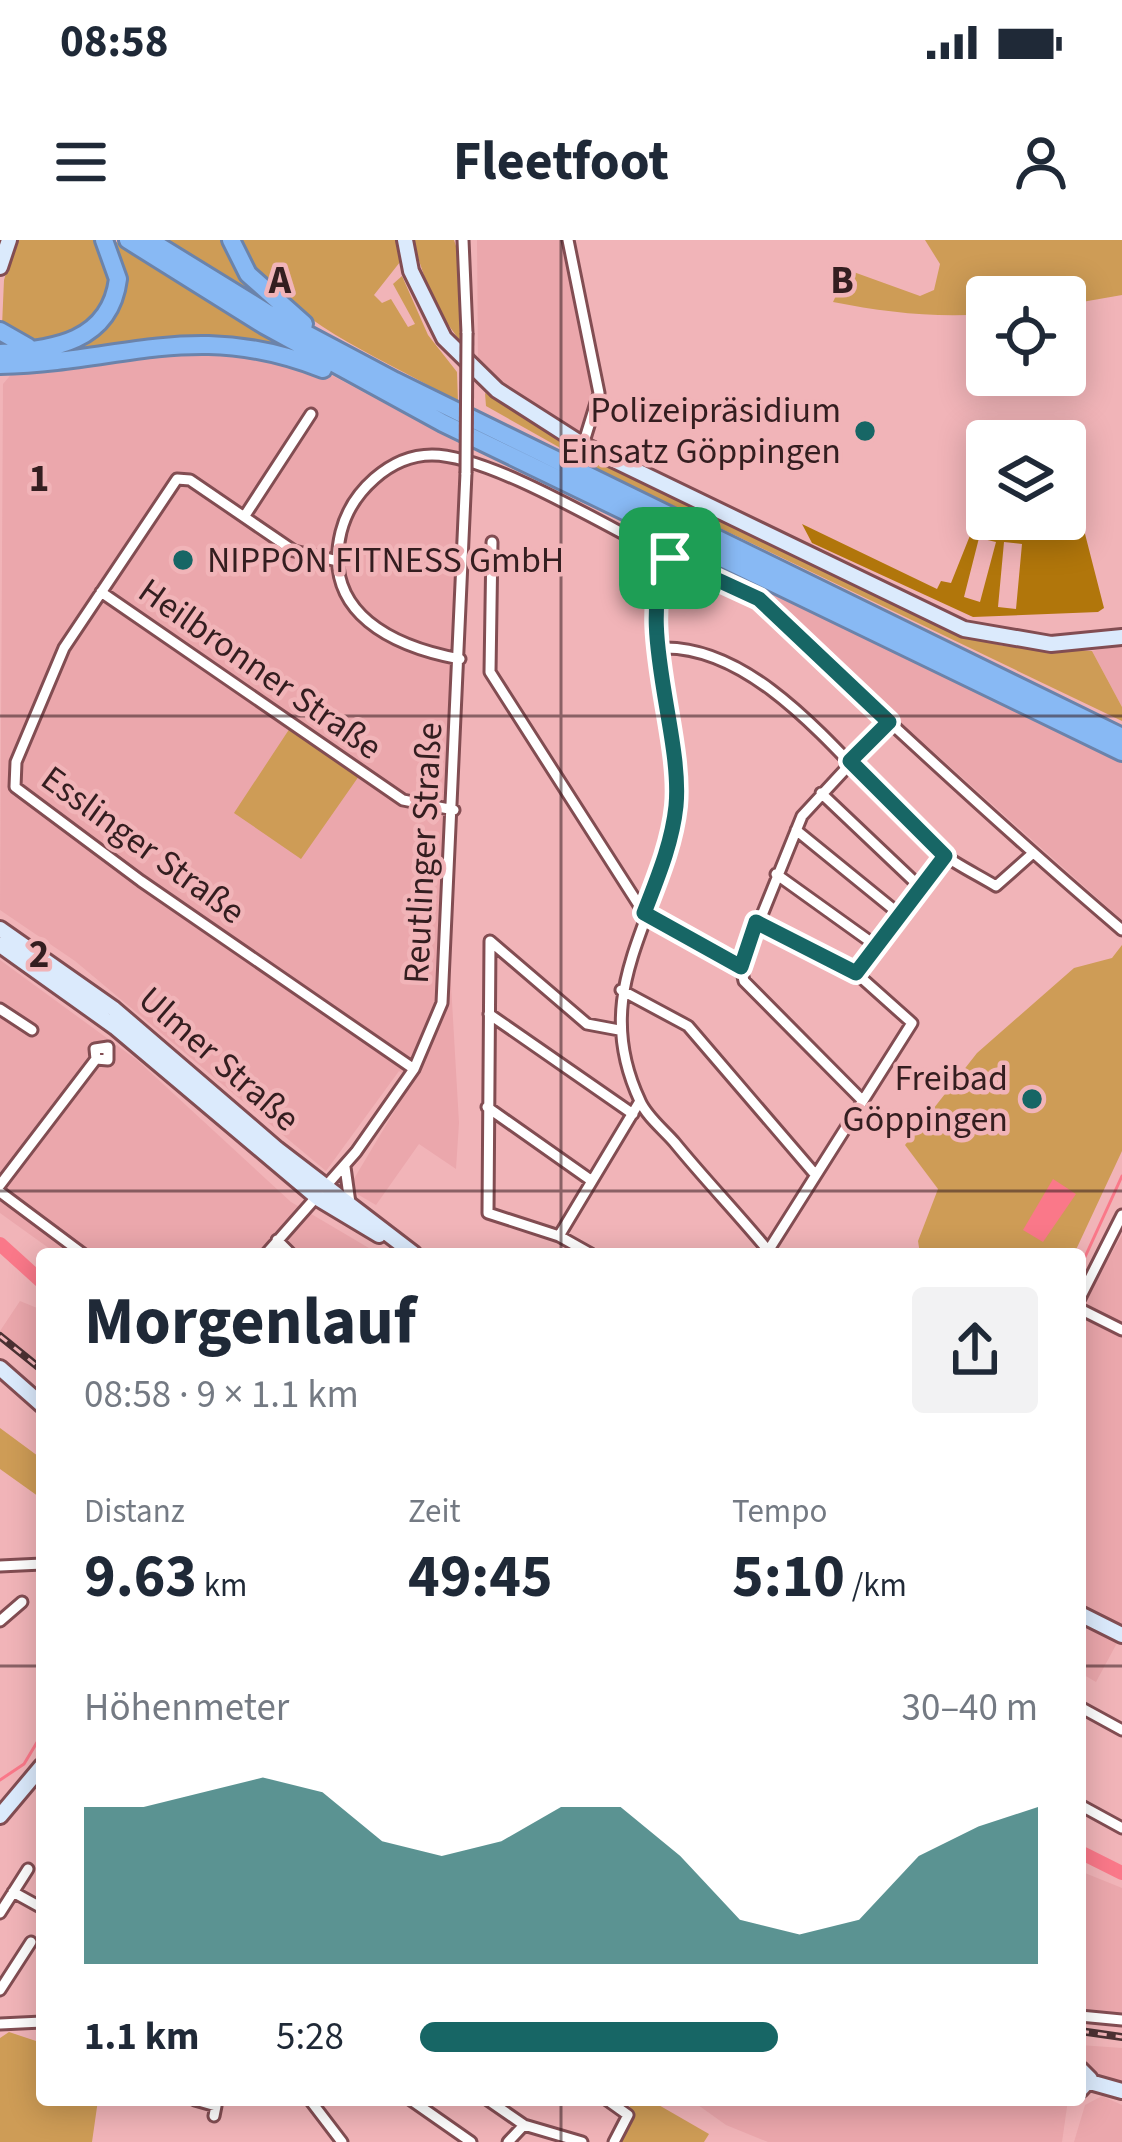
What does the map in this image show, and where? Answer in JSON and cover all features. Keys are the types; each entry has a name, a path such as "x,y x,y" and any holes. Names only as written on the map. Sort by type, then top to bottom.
{"highway":[{"path":"0,353 78,340 106,317 118,279 104,240"},
{"path":"128,240 364,380 1122,752"},
{"path":"148,240 332,348 1122,737"},
{"path":"231,240 242,266 262,289 332,348"},
{"path":"0,331 35,349"},
{"path":"0,383 9,365 176,343 229,342 268,349 364,380"}],"main road":[{"path":"0,267 9,240"},
{"path":"405,240 411,271 444,338 497,390 583,445 885,595 964,628 1052,644 1122,637"},
{"name":"Ulmer Straße","path":"0,929 114,1009 308,1174 323,1194 352,1208 404,1248"},
{"name":"Ulmer Straße","path":"0,945 115,1027 360,1228 395,1242"},
{"path":"0,1368 36,1401"},
{"path":"1086,1617 1122,1635"},
{"path":"0,1816 36,1773"},
{"path":"1086,2081 1122,2091"}],"street":[{"name":"Reutlinger Straße","path":"271,1248 345,1167 414,1069 442,1003 466,473 463,240"},
{"path":"568,240 599,393 583,445"},
{"path":"244,517 311,414"},
{"path":"460,659 421,652 377,633 347,595 338,561 344,522 364,489 395,465 429,454 486,468 759,599 1033,854 1122,930"},
{"name":"Heilbronner Straße","path":"338,561 298,552 190,480 177,479 101,592 404,800 454,810"},
{"path":"492,542 490,672 644,913 741,967"},
{"path":"670,558 660,574 657,603 676,804 667,852 621,990 619,1030 640,1101 765,1248"},
{"name":"Esslinger Straße","path":"101,592 64,648 16,762 15,787 141,881 414,1069"},
{"path":"661,649 697,653 746,676 850,761 945,856 996,886 1033,854"},
{"path":"862,1100 744,981 741,967 796,830 821,793 889,722"},
{"path":"821,793 919,886"},
{"path":"796,830 898,913"},
{"path":"856,973 945,856"},
{"path":"776,874 874,945"},
{"path":"756,922 856,973 911,1023 772,1248"},
{"path":"580,1248 559,1236 488,1213 490,941 587,1024 619,1030"},
{"path":"621,990 688,1026 814,1173"},
{"path":"0,1009 32,1030"},
{"path":"489,1014 633,1114"},
{"path":"75,1248 0,1188 96,1059 104,1062 111,1054 108,1047 98,1046 115,1027"},
{"path":"559,1236 640,1101"},
{"path":"487,1107 592,1181"},
{"path":"308,1174 345,1167 352,1208"},
{"path":"1086,1286 1122,1215"},
{"path":"277,1240 285,1248"},
{"path":"1086,1312 1122,1330"},
{"path":"0,1567 36,1564"},
{"path":"0,1621 22,1602"},
{"path":"1086,1710 1122,1730"},
{"path":"1086,1808 1122,1828"},
{"path":"0,1913 28,1869"},
{"path":"13,1892 36,1905"},
{"path":"0,1990 32,1942"},
{"path":"1086,2017 1122,2020"},
{"path":"0,2024 36,2022"},
{"path":"214,2116 217,2106"},
{"path":"315,2106 342,2142"},
{"path":"420,2106 471,2142"},
{"path":"497,2106 524,2125 583,2142"},
{"path":"614,2142 628,2115 615,2106"},
{"path":"508,2142 524,2125"}],"shaded area":[{"path":"16,240 98,240 113,280 99,307 82,325 29,344 2,326 4,280"},
{"path":"108,240 289,349 266,345 6,358 70,348 109,323 116,292"},
{"path":"161,240 223,240 242,280 276,309"},
{"path":"237,240 397,240 400,262 374,295 382,303 391,299 408,327 415,324 393,284 402,276 428,335 457,372 458,402 307,316 257,269"},
{"path":"412,240 454,240 461,261 460,341 434,305"},
{"path":"477,240 572,240 602,397 591,442 508,392 478,360"},
{"path":"925,240 1122,240 1122,295 1086,301 1086,276 966,276 966,315 833,302 848,270 920,296 934,290 940,264"},
{"path":"226,345 320,369 458,443 466,473 464,659 450,967 459,1123 456,1169 419,1144 376,1205 357,1194 352,1182 413,1080 399,1071 326,1171 75,961 0,910 3,384 14,371"},
{"path":"485,393 605,466 952,632 1003,646 1092,651 1122,707 1122,721 603,472 486,406"},
{"path":"802,524 937,589 941,581 951,583 968,540 978,540 964,597 980,602 996,542 988,540 1086,538 1104,608 973,617 812,543","holes":["1004,542 1022,544 1016,609 998,607"]},
{"path":"765,588 1122,763 1122,920 760,597"},
{"path":"1122,645 1122,707 1092,651"},
{"path":"290,728 359,776 301,859 234,813"},
{"name":"Freibad Göppingen","path":"1122,945 1122,1151 1077,1248 919,1248 938,1189 905,1145 977,1053 1074,968 1112,958"},
{"path":"0,960 137,1060 291,1202 369,1248 49,1248 0,1213"},
{"path":"1053,1179 1076,1194 1043,1242 1023,1230"},
{"path":"1122,1235 1122,1627 1086,1608 1086,1298"},
{"path":"20,1301 36,1308 36,1360 0,1331"},
{"path":"0,1428 36,1455 36,1495 0,1469"},
{"path":"1086,1626 1117,1643 1096,1682 1086,1676"},
{"path":"1086,1873 1122,1888 1122,2016 1086,2011"},
{"path":"9,2032 36,2041 36,2106 97,2106 92,2142 0,2142 0,2038"},
{"path":"1086,2045 1122,2048 1122,2085 1086,2076"},
{"path":"1102,2096 1122,2105 1122,2142 1074,2142 1086,2104"},
{"path":"660,2106 709,2134 704,2142 617,2142 633,2116 628,2109"},
{"path":"699,2106 1067,2106 1062,2142 768,2142 726,2125"}],"waterway":[{"path":"1086,1255 1122,1176"},
{"path":"0,1244 36,1277"},
{"path":"0,1780 24,1764 36,1744"},
{"path":"1086,1855 1122,1873"}],"railway":[{"path":"0,1336 36,1365"},
{"path":"1086,2032 1122,2037"}],"place":[{"name":"Polizeipräsidium Einsatz Göppingen","path":"865,431"},
{"name":"NIPPON FITNESS GmbH","path":"183,560"},
{"name":"Freibad Göppingen","path":"1032,1099"}],"route":[{"path":"670,558 759,599 889,722 850,761 945,856 856,973 756,922 741,967 644,913 667,852 676,804 671,711 656,616 660,574 670,558"}]}
